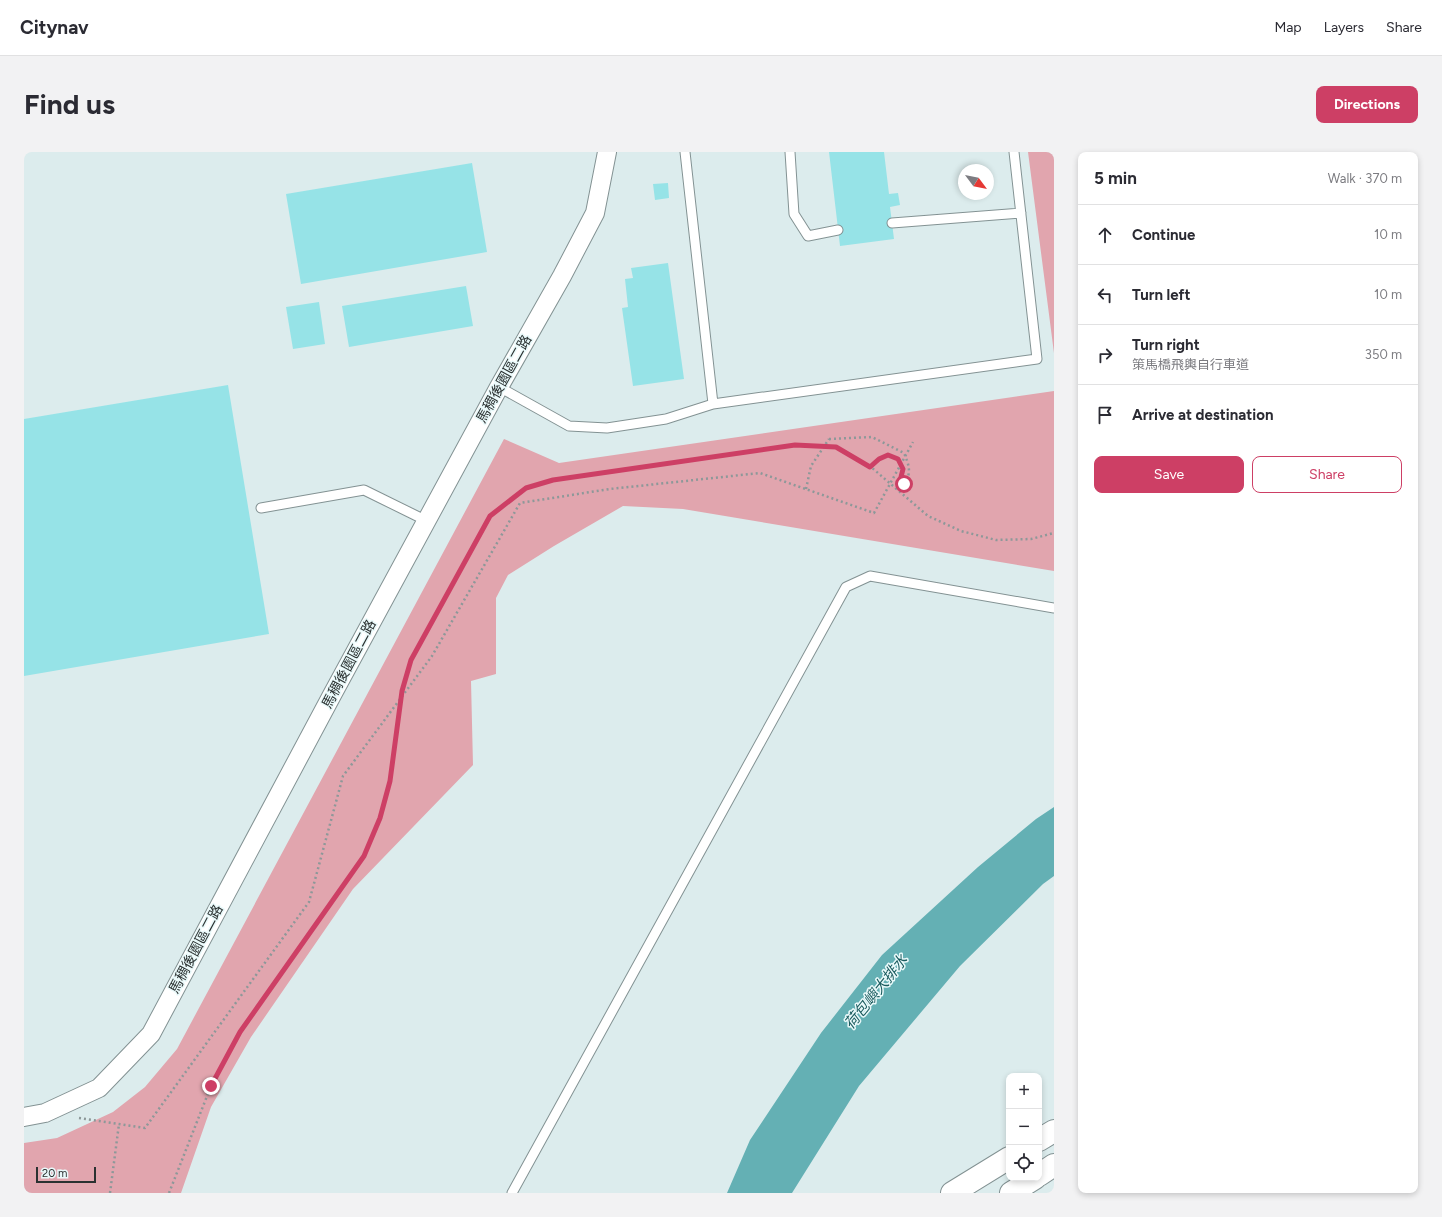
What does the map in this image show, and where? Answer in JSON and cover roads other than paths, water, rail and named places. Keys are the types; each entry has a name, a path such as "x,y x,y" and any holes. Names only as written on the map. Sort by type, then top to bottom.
{"main road":[{"path":"1042,1138 1054,1131"},
{"path":"952,1193 1006,1160"},
{"path":"1042,1173 1054,1165"},
{"path":"1012,1193 1030,1181"}],"street":[{"name":"馬稠後園區二路","path":"24,1117 45,1114 99,1088 151,1034 426,521 499,387 562,276 595,213 607,152"}],"lane":[{"path":"685,152 713,404"},
{"path":"790,152 794,214 808,236 838,230"},
{"path":"499,387 569,426 607,428 666,419 713,404 1036,360 1014,152"},
{"path":"892,223 1021,212"},
{"path":"261,508 364,490 426,521"},
{"path":"512,1193 846,587 870,576 1054,608"}],"water":[{"name":"荷包嶼大排水","path":"1054,807 1054,876 1043,884 960,966 859,1086 792,1193 727,1193 750,1140 821,1033 882,955 978,867 1036,819"}]}
